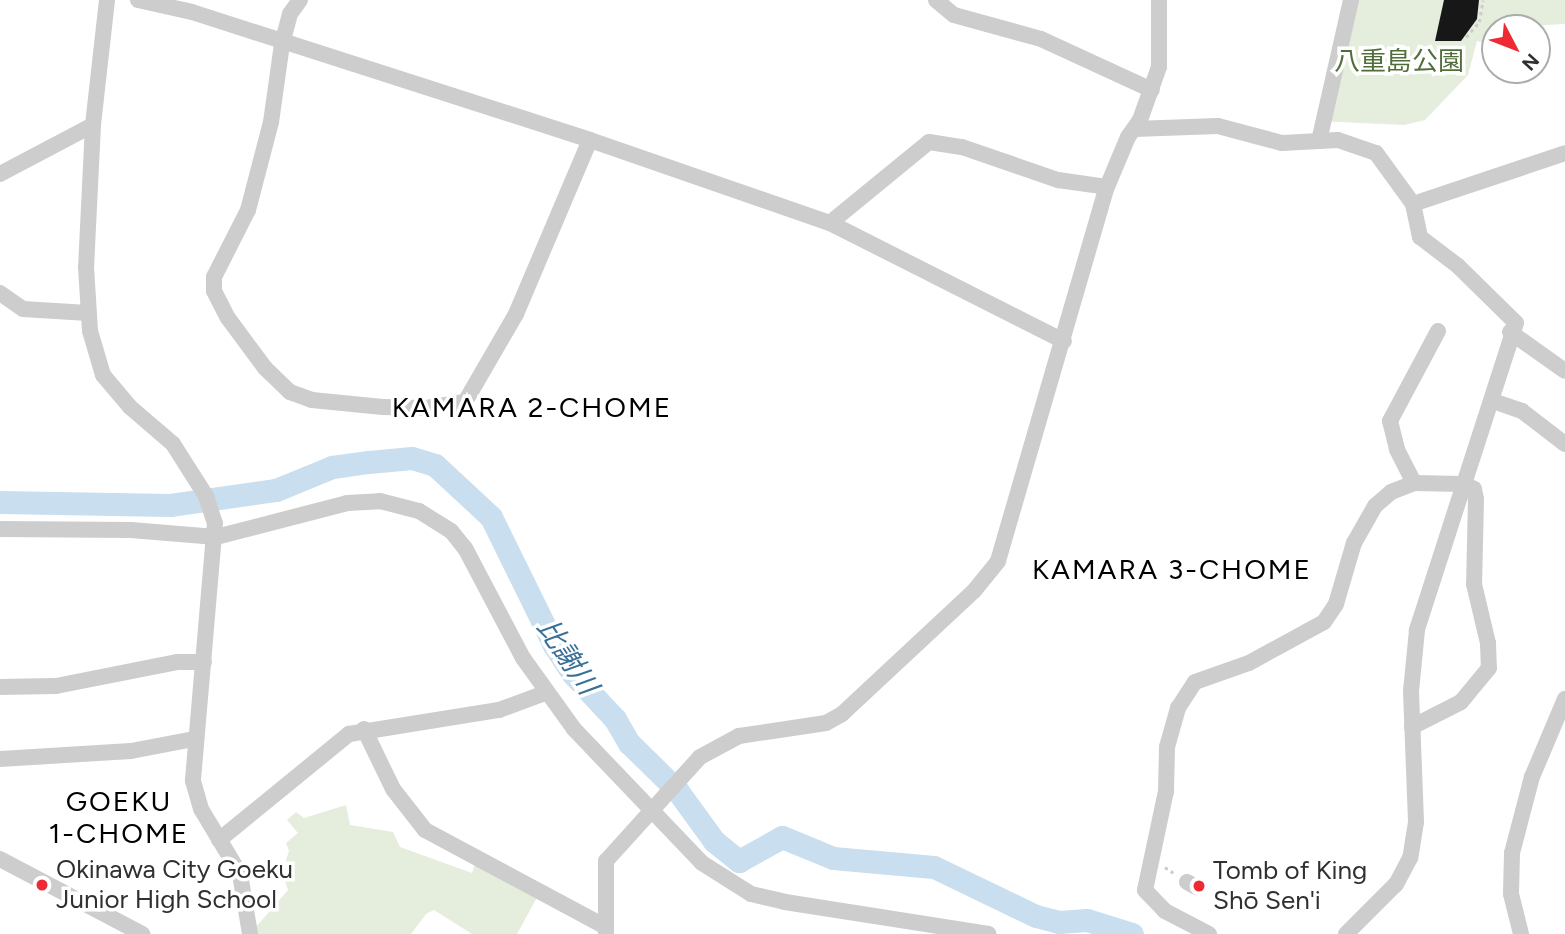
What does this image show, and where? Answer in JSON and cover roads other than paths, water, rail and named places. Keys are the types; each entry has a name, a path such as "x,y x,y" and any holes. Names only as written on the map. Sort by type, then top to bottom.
{"street":[{"path":"107,0 93,125 88,313 103,375 130,407 173,444 206,496 216,530 194,739 193,781 201,809 240,874 250,934"},
{"path":"138,0 192,12 282,44 590,140 830,223 1064,341"},
{"path":"300,0 290,14 282,44 271,122 253,192 214,277 214,291 265,368 289,392 312,400 426,408 466,401 516,314 590,140"},
{"path":"936,0 954,15 1041,39 1152,90"},
{"path":"364,729 393,789 425,830 606,930 606,861 700,757 739,736 826,723 842,714 991,574 1005,545 1107,187 1152,90 1159,67 1158,0"},
{"path":"1319,141 1348,1"},
{"path":"1134,129 1194,124 1250,132 1282,143 1338,140 1376,153 1413,204 1420,237 1458,266 1516,323 1510,332 1493,401 1463,484 1417,630 1412,727 1416,822 1410,858 1396,884 1346,934"},
{"path":"0,174 93,125"},
{"path":"830,223 929,142 962,147 1058,180 1107,187"},
{"path":"1413,204 1565,153"},
{"path":"0,293 23,309 88,313"},
{"path":"1414,483 1390,421 1437,331"},
{"path":"1510,332 1565,371"},
{"path":"1493,401 1522,411 1565,444"},
{"path":"1209,934 1165,911 1145,890 1166,791 1167,747 1178,708 1195,682 1249,663 1316,629 1336,604 1354,543 1376,506 1391,492 1414,483 1463,484 1474,489 1476,499 1474,584 1488,643 1489,668 1454,707 1412,727"},
{"path":"0,529 216,530 347,503 380,501 419,511 451,531 465,548 545,693 655,804 702,863 751,894 989,934"},
{"path":"0,687 56,686 177,662 204,662"},
{"path":"219,840 349,734 364,729 499,709 545,693"},
{"path":"1521,934 1511,894 1512,853 1532,777 1565,699"},
{"path":"0,759 131,751 194,739"},
{"path":"0,859 142,934"}],"waterway":[{"name":"比謝川","path":"0,502 170,505 276,490 332,467 412,458 435,465 491,517 554,645 573,674 615,719 629,743 677,790 714,841 739,861 782,837 833,858 934,867 1036,916 1059,922 1087,920 1132,934"}],"place":[{"name":"Okinawa City Goeku Junior High School","path":"42,885"},
{"name":"Tomb of King Shō Sen'i","path":"1199,886"}],"district":[{"name":"KAMARA 2-CHOME","path":"532,407"},
{"name":"KAMARA 3-CHOME","path":"1172,569"},
{"name":"GOEKU 1-CHOME","path":"119,817"}],"park label":[{"name":"八重島公園","path":"1399,62"}]}
